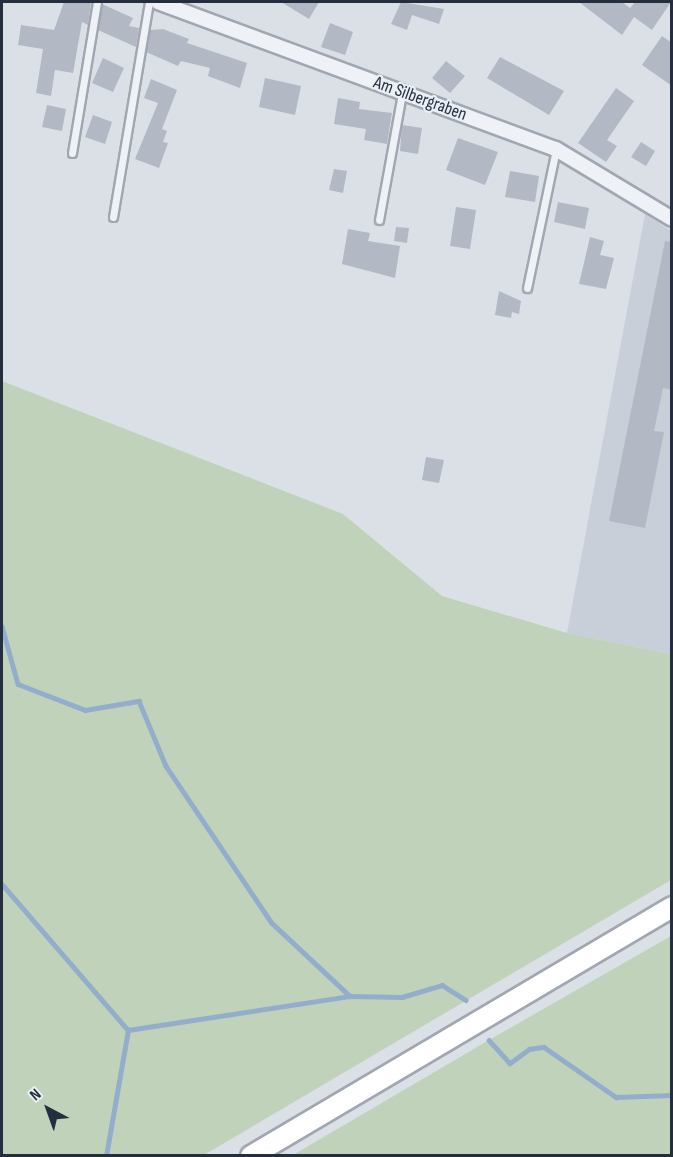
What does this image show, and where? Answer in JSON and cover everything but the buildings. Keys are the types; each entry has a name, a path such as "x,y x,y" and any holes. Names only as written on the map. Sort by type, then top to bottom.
{"main road":[{"path":"251,1155 670,908"}],"street":[{"name":"Am Silbergraben","path":"158,2 556,149 672,219"}],"lane":[{"path":"72,153 97,2"},
{"path":"113,217 149,2"},
{"path":"379,220 402,93"},
{"path":"527,288 556,149"}],"shaded area":[{"path":"645,214 671,231 671,654 567,633"}],"green space":[{"path":"2,381 343,514 442,596 567,633 671,654 671,880 204,1155 2,1155"},
{"path":"671,936 671,1155 293,1155 489,1040"}],"waterway":[{"path":"2,626 18,684 85,710 139,701 166,766 272,923 350,996 402,997 442,985 466,1000"},
{"path":"2,884 128,1030 350,996"},
{"path":"106,1156 128,1030"},
{"path":"489,1040 510,1063 529,1049 544,1047 616,1097 672,1095"}]}
